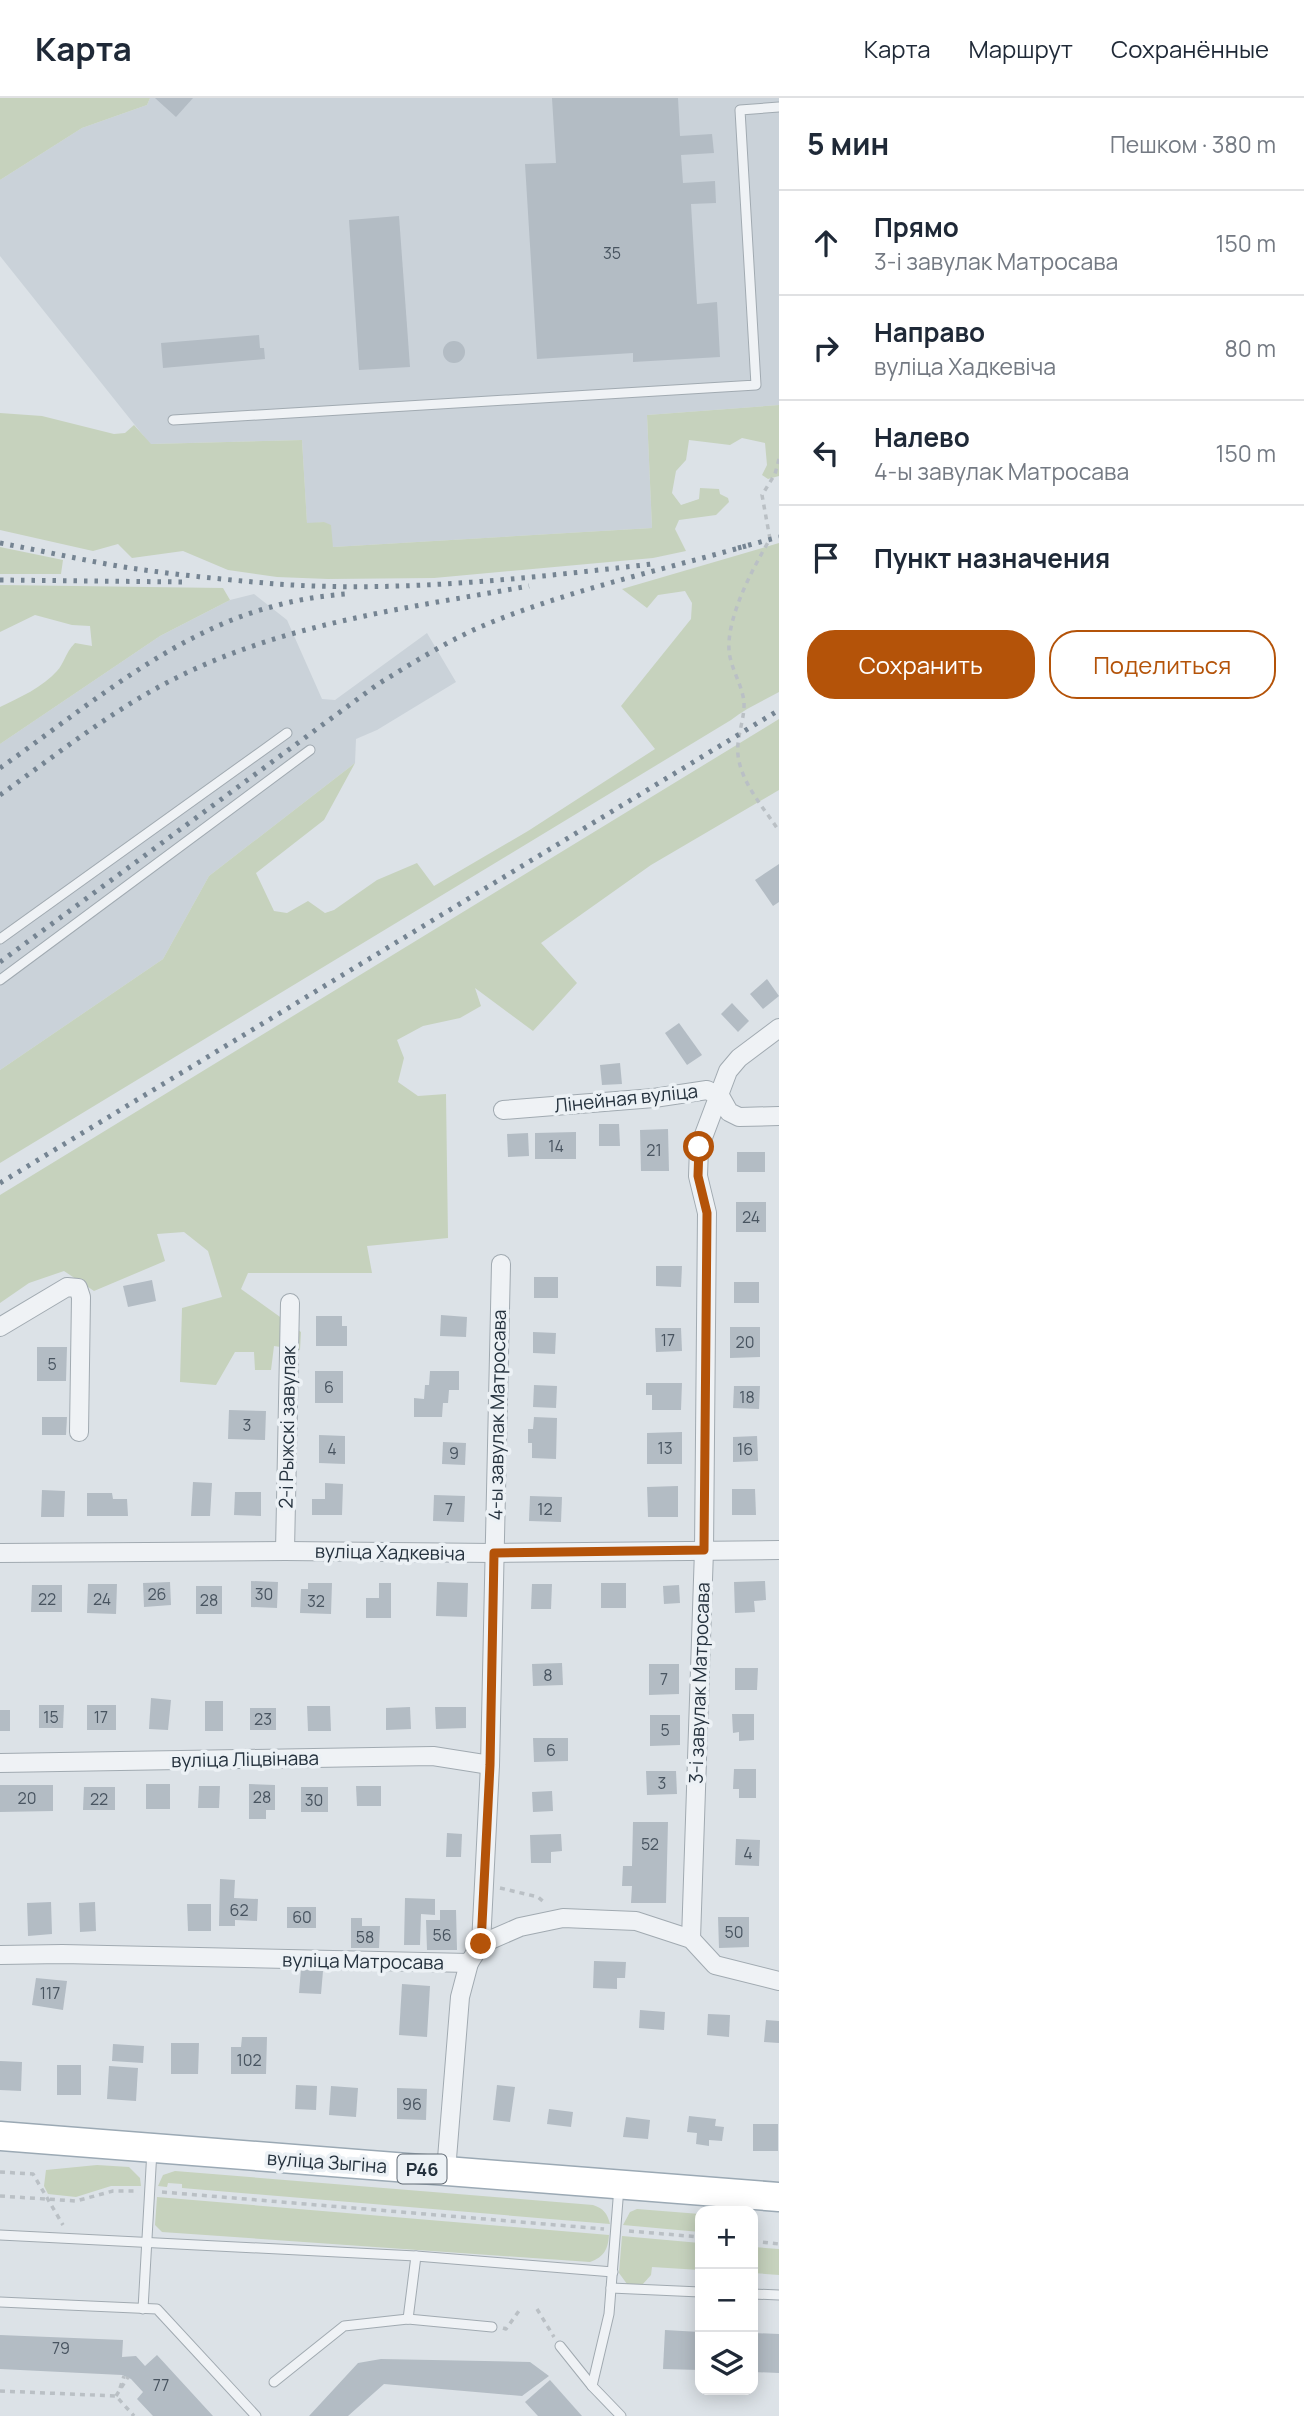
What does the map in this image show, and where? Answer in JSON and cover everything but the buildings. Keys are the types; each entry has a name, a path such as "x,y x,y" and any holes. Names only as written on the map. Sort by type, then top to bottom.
{"main road":[{"name":"вуліца Зыгіна","path":"0,2136 771,2199"}],"street":[{"name":"3-і завулак Матросава","path":"691,1939 704,1550 707,1213 698,1176 699,1147 729,1071 739,1058 779,1028"},
{"name":"Лінейная вуліца","path":"503,1110 654,1098 706,1090 720,1096 729,1112 739,1117 779,1116"},
{"name":"4-ы завулак Матросава","path":"481,1944 490,1765 501,1264"},
{"path":"0,1327 68,1287 78,1288 81,1297 79,1432"},
{"name":"2-і Рыжскі завулак","path":"285,1551 290,1303"},
{"name":"вуліца Хадкевіча","path":"0,1553 779,1550"},
{"name":"вуліца Ліцвінава","path":"0,1763 433,1756 490,1765"},
{"path":"481,1944 520,1927 563,1917 636,1922 691,1939 715,1965 779,1981"},
{"name":"вуліца Матросава","path":"0,1955 469,1963 481,1944"},
{"path":"446,2171 460,1997 469,1963"}],"lane":[{"path":"173,420 756,385 740,110 779,107"},
{"path":"0,939 287,733"},
{"path":"0,980 310,750"},
{"path":"143,2309 152,2148"},
{"path":"592,2386 609,2314 619,2185"},
{"path":"0,2235 416,2256 613,2273"},
{"path":"408,2319 416,2256"},
{"path":"611,2288 695,2292"},
{"path":"758,2294 779,2295"},
{"path":"0,2302 157,2309 256,2416"},
{"path":"274,2382 344,2326 408,2319 492,2327"},
{"path":"560,2346 592,2386 621,2416"}],"path":[{"path":"779,459 775,474 762,495 770,539 755,564 733,618 729,650 743,695 744,709 738,755 744,778 779,831"},
{"path":"484,1884 538,1898 563,1917"},
{"path":"0,2172 33,2174 71,2239"},
{"path":"0,2196 76,2202 113,2191 149,2191 695,2237"},
{"path":"758,2242 779,2244"},
{"path":"492,2327 506,2329 522,2308"},
{"path":"537,2309 560,2346"},
{"path":"116,2396 126,2376"},
{"path":"0,2391 116,2396 134,2416"}],"shaded area":[{"path":"150,98 779,98 779,405 647,415 652,528 333,547 324,522 307,524 302,440 150,444 0,256 0,180 82,128 147,105"},
{"path":"254,594 287,620 322,699 335,700 427,633 456,682 377,730 356,739 355,763 209,876 163,959 0,1070 0,744 160,636 230,600"}],"green space":[{"path":"0,98 150,98 147,105 82,128 0,180"},
{"path":"779,405 779,476 768,479 762,475 767,465 765,443 742,438 730,445 689,440 686,460 676,471 672,493 681,505 699,499 700,488 719,489 720,494 728,498 729,502 716,515 679,520 675,529 686,551 653,558 434,578 277,577 228,570 183,551 132,558 118,544 93,551 0,530 0,413 42,416 114,434 125,433 134,425 151,444 302,440 307,523 324,522 331,525 333,547 652,528 647,415"},
{"path":"779,543 779,692 0,1163 0,1070 163,959 209,876 355,763 324,820 256,873 274,911 287,913 308,901 325,913 334,910 377,880 417,863 434,886 528,831 655,749 621,706 691,619 692,603 685,591 658,595 647,608 622,589"},
{"path":"0,547 63,560 61,574 0,574"},
{"path":"0,585 223,588 230,600 160,636 0,744 0,707 30,692 51,677 75,643 92,646 90,626 72,625 35,615 0,632"},
{"path":"779,719 779,790 651,865 541,943 577,983 533,1031 475,988 481,1006 460,1018 423,1026 397,1040 404,1058 398,1082 418,1096 446,1094 448,1238 367,1246 372,1273 248,1273 241,1289 301,1332 300,1350 274,1346 271,1370 255,1370 254,1352 235,1352 216,1385 180,1382 182,1308 222,1297 208,1251 184,1232 157,1234 165,1261 94,1291 64,1271 29,1283 0,1303 0,1195"},
{"path":"97,2165 129,2167 140,2178 141,2186 111,2186 76,2197 48,2194 44,2186 46,2170"},
{"path":"175,2171 593,2205 604,2212 610,2224 182,2188 182,2184 168,2183 167,2187 158,2186 163,2175"},
{"path":"157,2197 609,2235 604,2252 590,2262 162,2232 155,2225"},
{"path":"637,2209 695,2214 695,2232 623,2225 630,2212"},
{"path":"622,2236 695,2243 695,2270 652,2267 651,2275 642,2285 627,2284 619,2273"},
{"path":"758,2247 779,2249 779,2275 758,2273"}],"railway":[{"path":"738,548 779,537"},
{"path":"0,543 148,571 323,586 465,583 652,564"},
{"path":"0,962 378,684 441,647 480,627 545,603 746,546"},
{"path":"0,580 185,582"},
{"path":"0,795 127,705 214,660 258,644 347,620 529,586"},
{"path":"0,768 130,675 199,635 234,619 271,607 345,594"},
{"path":"0,1183 779,710"}],"route":[{"path":"481,1944 490,1765 494,1553 704,1550 707,1213 698,1176 699,1147"}]}
